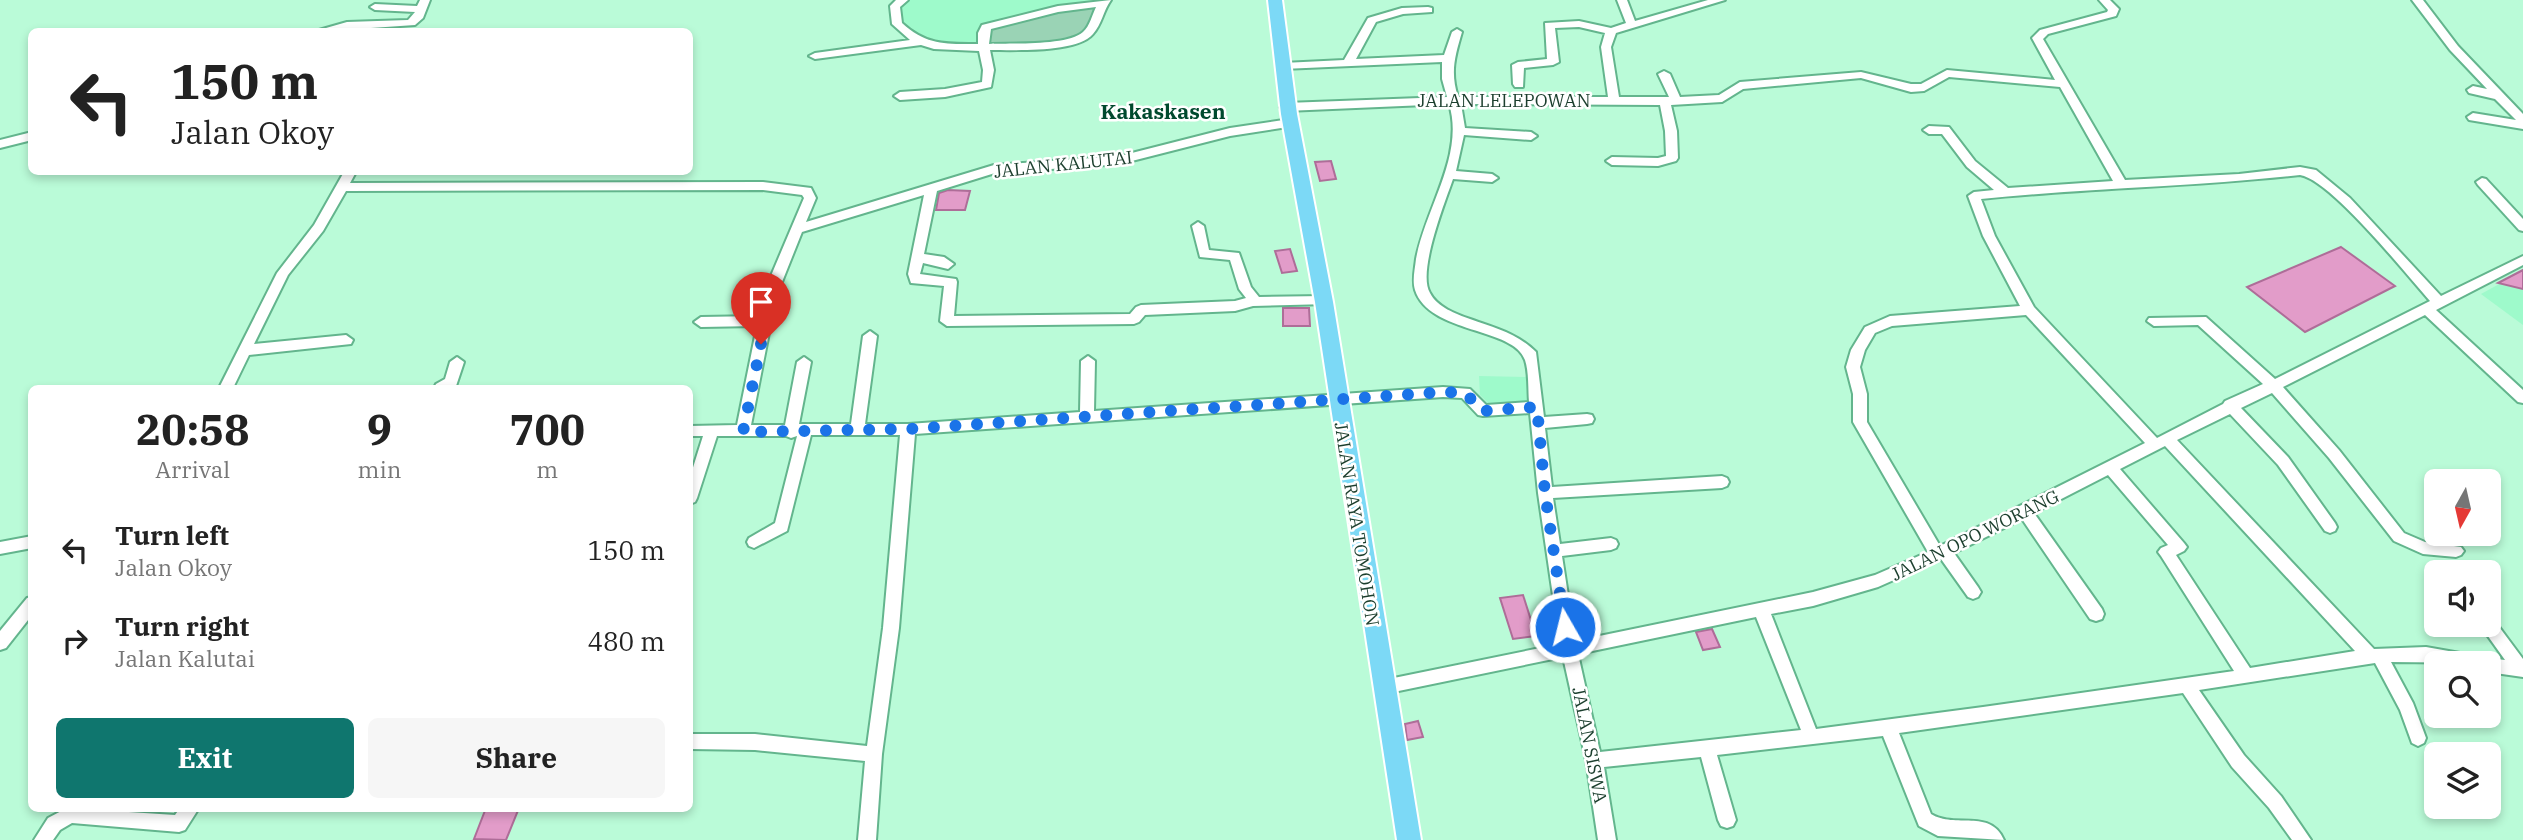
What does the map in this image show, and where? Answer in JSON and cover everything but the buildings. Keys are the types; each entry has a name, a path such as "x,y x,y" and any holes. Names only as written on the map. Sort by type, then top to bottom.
{"highway":[{"name":"JALAN RAYA TOMOHON","path":"1275,0 1288,115 1324,300 1392,753 1409,840"}],"street":[{"path":"903,0 895,6 897,24 922,42 934,46 1072,42 1093,30 1105,1"},
{"path":"1622,0 1632,23"},
{"path":"1519,84 1518,65 1553,62 1549,25 1588,25 1611,31 1720,0"},
{"path":"2104,0 2115,11 2112,14 2044,32 2037,38 2121,184"},
{"path":"2417,0 2454,48 2523,123"},
{"path":"900,96 945,93 987,84 990,74 983,36 986,27 1058,9 1105,1"},
{"path":"353,28 405,24 418,18 423,4 375,7"},
{"path":"1349,61 1372,20 1402,11 1428,10"},
{"path":"1611,31 1606,47 1614,100"},
{"path":"1457,32 1446,72 1459,131 1449,175 1492,178"},
{"path":"815,56 922,42"},
{"path":"1283,66 1448,58"},
{"name":"JALAN LELEPOWAN","path":"1288,115 1454,101 1670,101 1722,98 1740,86 1861,75 1911,88 1924,87 1947,73 2065,84"},
{"path":"1612,161 1658,162 1672,158 1670,101 1664,74"},
{"path":"2473,90 2500,96"},
{"name":"JALAN KALUTAI","path":"799,229 994,169 1119,160 1288,115"},
{"path":"2473,117 2523,123"},
{"path":"1929,130 1945,130 1971,164 2005,192"},
{"path":"1459,131 1531,136"},
{"path":"0,144 28,137"},
{"path":"2418,738 2407,708 2374,655 2029,310 1997,251 1974,196 2300,171 2312,173 2346,201 2434,306 2523,398"},
{"path":"228,385 283,273 319,228 349,175"},
{"path":"593,186 599,175"},
{"name":"JALAN SISWA","path":"1449,175 1423,256 1419,287 1422,295 1442,311 1524,347 1531,356 1545,493 1569,651 1594,760 1607,840"},
{"path":"2482,182 2523,227"},
{"path":"343,187 763,186 800,189 811,196 799,229 776,276 764,321 743,432"},
{"path":"932,189 916,258 916,281 951,282 946,318 951,322 1134,319 1141,310 1235,306 1252,301 1260,303 1324,300"},
{"path":"1198,226 1205,256 1230,255 1237,258 1245,289 1252,301"},
{"path":"916,258 940,260 939,262 948,264"},
{"name":"JALAN OPO WORANG","path":"1384,687 1569,651 1861,587 2025,512 2230,405 2523,260"},
{"path":"1973,592 1940,552 1861,428 1860,394 1853,366 1858,350 1870,330 1890,321 2029,310"},
{"path":"2154,321 2202,320 2273,385 2334,454 2399,537 2423,548 2456,551"},
{"path":"701,322 764,321"},
{"path":"857,431 870,336"},
{"path":"246,350 346,340"},
{"path":"446,385 451,382 457,362"},
{"path":"754,542 782,527 798,431 804,362"},
{"path":"1087,415 1088,362"},
{"path":"693,431 908,429 1461,392 1483,411 1537,407"},
{"path":"2230,405 2283,461 2330,527"},
{"path":"1538,423 1587,419"},
{"path":"867,840 874,754 891,628 908,429"},
{"path":"693,489 711,432"},
{"path":"2111,468 2179,547 2166,552 2246,676"},
{"path":"1545,493 1722,482"},
{"path":"2025,512 2096,614"},
{"path":"0,548 28,543"},
{"path":"1554,551 1611,544"},
{"path":"0,643 28,610"},
{"path":"1761,610 1811,736"},
{"path":"2497,637 2523,670"},
{"path":"1594,760 1888,727 2187,686 2374,655 2424,654"},
{"path":"2501,667 2523,670"},
{"path":"2187,686 2238,761 2275,802 2302,840"},
{"path":"1888,727 1925,820 1938,828 1983,829 1995,840"},
{"path":"693,742 755,742 874,754"},
{"path":"1707,749 1727,820"},
{"path":"43,840 54,824 71,815 179,824 188,812"}],"shaded area":[{"path":"903,0 1106,0 1072,42 934,46 901,29 895,6"},
{"path":"1103,3 1095,26 1072,42 986,46 983,31 992,26"},
{"path":"2523,271 2523,325 2481,294"},
{"path":"1479,376 1531,377 1533,405 1491,406 1480,395"}],"district":[{"name":"Kakaskasen","path":"1163,111"}],"route":[{"path":"761,344 743,432 908,429 1121,412 1444,392 1465,393 1474,405 1483,411 1537,407 1545,493 1565,627"}]}
